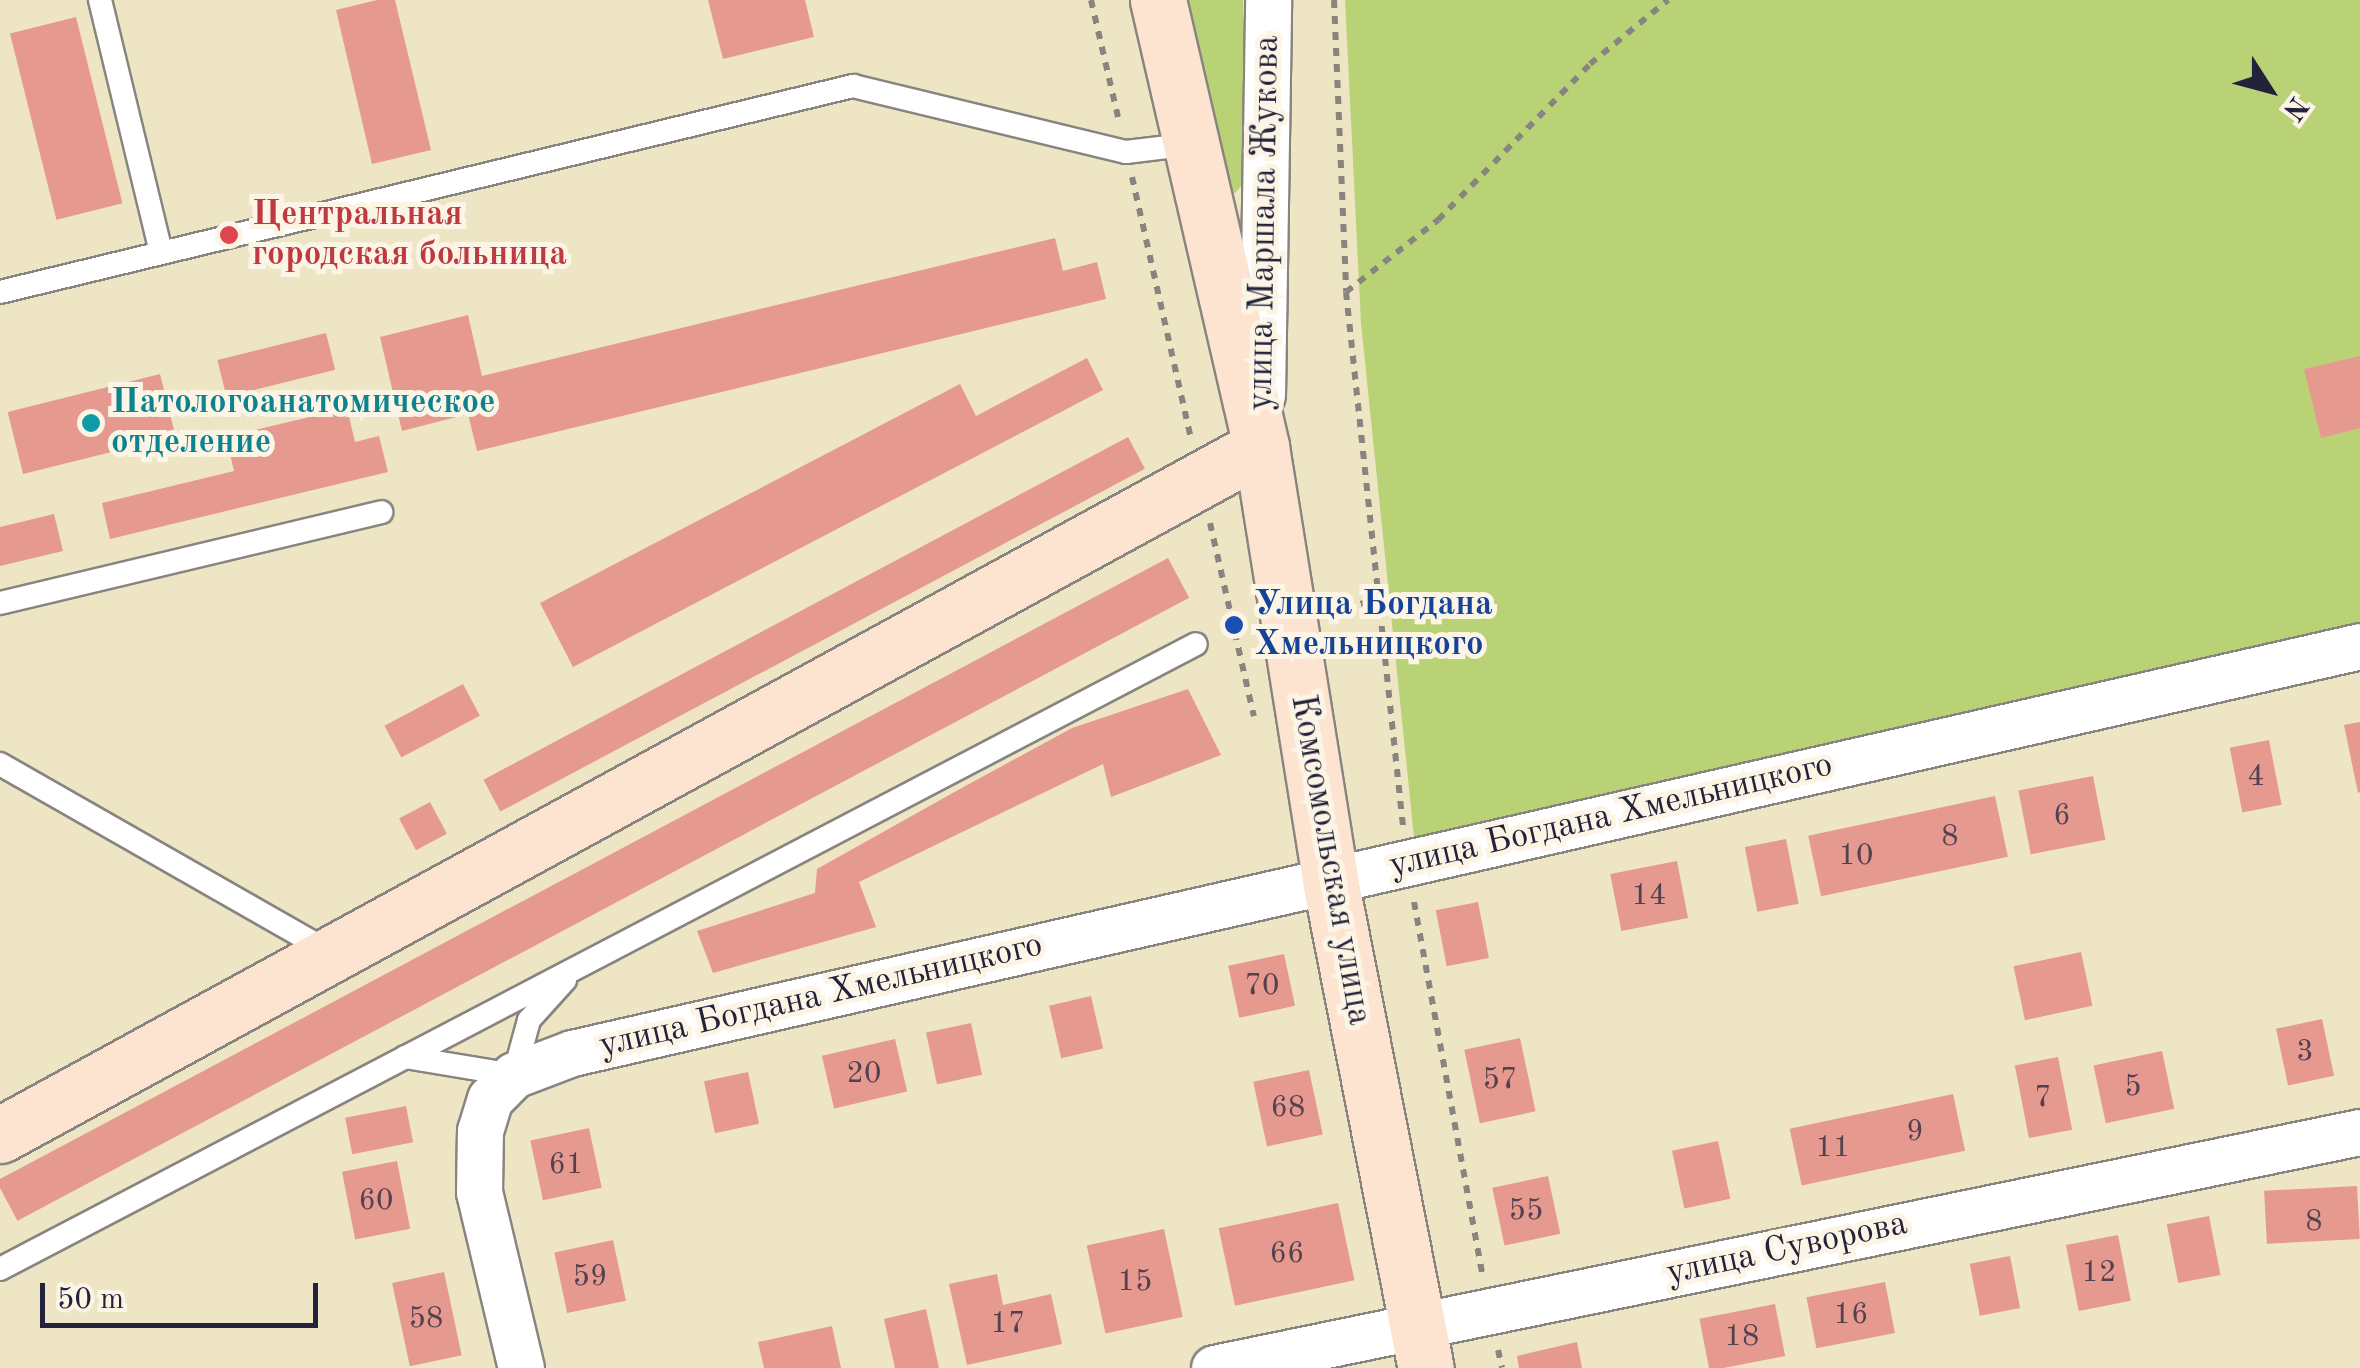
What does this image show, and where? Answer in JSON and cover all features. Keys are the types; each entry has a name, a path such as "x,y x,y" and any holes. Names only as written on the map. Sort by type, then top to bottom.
{"street":[{"name":"Комсомольская улица","path":"1158,0 1261,447 1330,880 1421,1347"},
{"name":"улица Маршала Жукова","path":"1261,447 1268,0"},
{"path":"0,1135 1261,447"},
{"name":"улица Богдана Хмельницкого","path":"514,1076 572,1052 2360,646"},
{"path":"514,1076 490,1100 480,1131 479,1192 521,1368"},
{"name":"улица Суворова","path":"1214,1368 1421,1347 1489,1310 2360,1132"}],"lane":[{"path":"100,0 161,253"},
{"path":"0,292 853,86 1126,152 1192,144"},
{"path":"0,603 380,512"},
{"path":"0,1268 1196,644"},
{"path":"0,764 332,954"},
{"path":"405,1057 514,1076 529,1020 576,968"}],"path":[{"path":"1092,0 1254,719"},
{"path":"1334,0 1346,292 1407,862 1502,1368"},
{"path":"1346,292 1438,220 1590,64 1668,0"}],"green space":[{"path":"1181,0 1243,0 1250,176 1235,193 1230,192"},
{"path":"1345,0 2360,0 2360,622 1414,837 1361,323"}],"building":[{"path":"377,0 395,0 431,150 372,164 336,10"},
{"path":"708,0 805,0 814,37 723,59"},
{"path":"76,17 122,203 56,220 10,33"},
{"path":"1055,238 1063,271 1097,262 1106,299 477,451 468,414 402,431 380,337 468,315 482,376"},
{"path":"326,333 335,370 227,397 217,360"},
{"path":"2360,356 2360,428 2321,438 2304,369"},
{"path":"1087,358 1103,390 573,667 540,603 960,384 976,416"},
{"name":"Патологоанатомическое отделение","path":"160,374 175,436 23,474 8,412"},
{"path":"347,408 355,442 379,436 388,472 110,539 102,503 234,471 226,437"},
{"path":"1128,437 1145,469 500,812 483,780"},
{"path":"54,514 63,551 0,566 0,527"},
{"path":"1168,558 1189,598 17,1221 0,1188 0,1179"},
{"path":"463,684 480,716 401,758 384,726"},
{"path":"1188,689 1221,755 1111,797 1103,764 859,882 876,927 713,973 697,931 815,893 817,869 958,790 1072,728"},
{"path":"2360,722 2360,792 2358,793 2344,725"},
{"path":"2269,740 2282,805 2242,812 2230,748"},
{"path":"2093,776 2105,840 2031,854 2018,791"},
{"path":"1995,796 2008,857 1821,896 1808,836"},
{"path":"430,802 447,834 416,850 399,818"},
{"path":"1786,839 1799,904 1757,912 1745,847"},
{"path":"1677,861 1688,918 1621,931 1610,874"},
{"path":"1478,902 1489,958 1447,966 1436,910"},
{"path":"2081,952 2092,1006 2025,1020 2014,966"},
{"path":"1284,954 1295,1006 1239,1018 1228,966"},
{"path":"1091,996 1103,1049 1061,1058 1049,1006"},
{"path":"2322,1019 2334,1076 2288,1086 2276,1029"},
{"path":"971,1023 982,1075 937,1084 926,1033"},
{"path":"1520,1038 1536,1111 1480,1123 1464,1050"},
{"path":"895,1039 907,1092 834,1108 822,1056"},
{"path":"2162,1051 2174,1109 2106,1123 2094,1066"},
{"path":"2058,1057 2072,1130 2029,1138 2015,1065"},
{"path":"1309,1070 1323,1135 1267,1146 1253,1082"},
{"path":"748,1072 759,1124 715,1133 704,1081"},
{"path":"1953,1094 1965,1151 1802,1185 1790,1129"},
{"path":"406,1106 413,1142 352,1154 345,1118"},
{"path":"589,1128 602,1188 543,1200 530,1140"},
{"path":"1718,1141 1730,1199 1684,1208 1672,1151"},
{"path":"397,1161 410,1229 355,1239 342,1172"},
{"path":"1548,1176 1560,1234 1505,1246 1492,1188"},
{"path":"2357,1186 2360,1239 2267,1244 2264,1191"},
{"path":"1338,1203 1354,1280 1235,1306 1219,1228"},
{"path":"2209,1216 2220,1275 2178,1283 2167,1224"},
{"path":"1164,1229 1183,1317 1105,1333 1087,1245"},
{"path":"2118,1235 2131,1301 2079,1311 2066,1245"},
{"path":"613,1240 626,1301 567,1313 554,1252"},
{"path":"2010,1256 2020,1308 1980,1316 1970,1264"},
{"path":"444,1272 462,1355 410,1366 392,1283"},
{"path":"997,1274 1003,1305 1051,1294 1062,1344 967,1365 949,1284"},
{"path":"1885,1282 1895,1333 1816,1348 1806,1297"},
{"path":"1775,1304 1785,1356 1709,1368 1699,1319"},
{"path":"926,1309 939,1368 895,1368 884,1319"},
{"path":"832,1326 841,1368 764,1368 758,1342"},
{"path":"1577,1342 1582,1368 1519,1368 1517,1356"}],"place":[{"name":"Центральная городская больница","path":"229,235"},
{"name":"Патологоанатомическое отделение","path":"91,423"},
{"name":"Улица Богдана Хмельницкого","path":"1234,625"}]}
